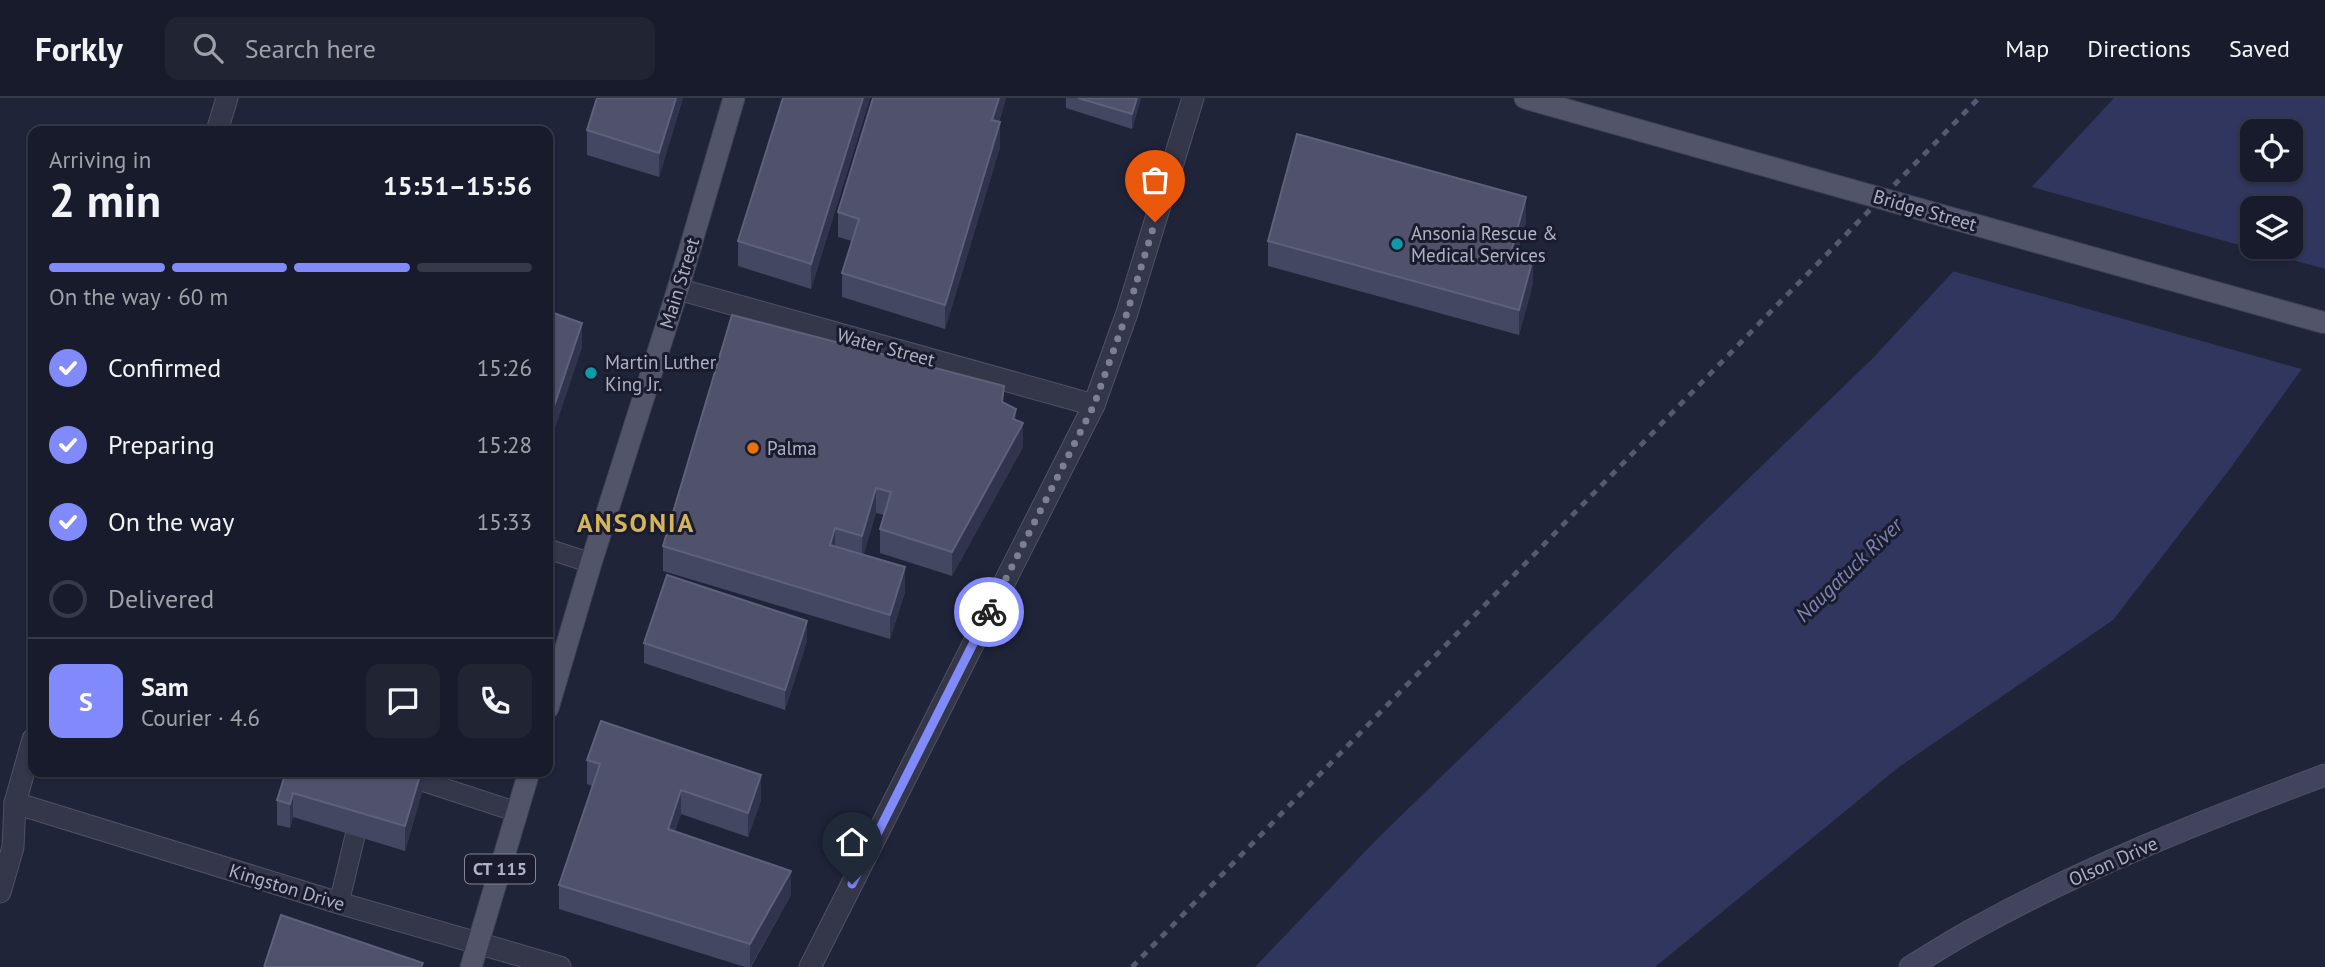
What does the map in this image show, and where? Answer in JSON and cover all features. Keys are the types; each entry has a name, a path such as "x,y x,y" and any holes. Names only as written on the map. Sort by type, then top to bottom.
{"main road":[{"name":"Main Street","path":"553,691 678,289 734,98"},
{"name":"Bridge Street","path":"1525,98 2325,323"},
{"name":"Olson Drive","path":"1910,967 1979,926 2075,877 2225,812 2325,775"},
{"name":"CT 115","path":"471,967 528,777"}],"street":[{"path":"219,126 227,98"},
{"path":"810,967 1094,405 1127,313 1193,98"},
{"name":"Water Street","path":"678,289 1094,405"},
{"path":"0,892 13,847 15,803 28,757"},
{"name":"Kingston Drive","path":"15,803 339,903 560,967"}],"lane":[{"path":"553,551 591,563"},
{"path":"425,782 517,812"},
{"path":"339,903 355,836"}],"water":[{"name":"Naugatuck River","path":"2114,98 2325,98 2325,337 2229,470 2113,620 1899,767 1655,967 1255,967 1378,838 1874,357"}],"pier":[{"path":"2028,186 2240,245 2240,259 2289,259 2325,269 2325,343 2305,370 1949,270"}],"building":[{"path":"597,98 676,98 659,153 587,130"},
{"path":"783,98 863,98 811,264 738,241"},
{"path":"873,98 999,98 992,120 1000,122 945,305 842,273 859,219 838,212"},
{"path":"1078,98 1137,98 1132,114"},
{"name":"Ansonia Rescue & Medical Services","path":"1297,134 1526,197 1511,252 1533,258 1519,310 1268,241"},
{"path":"553,313 582,323 553,409"},
{"path":"732,315 1004,386 1002,402 1016,409 1013,419 1023,423 952,552 880,529 891,492 876,488 862,536 835,528 830,545 905,567 890,615 663,546"},
{"path":"667,575 807,621 785,690 644,643"},
{"path":"601,721 761,775 748,813 681,790 668,829 791,871 750,944 559,885 600,764 587,760"},
{"path":"284,777 420,777 405,826 293,793 290,804 277,800"},
{"path":"281,915 423,963 421,967 264,967"}],"railway":[{"path":"1132,967 1979,98"}],"way so far":[{"path":"989,612 1094,405 1127,313 1155,222"}],"place":[{"name":"Ansonia Rescue & Medical Services","path":"1397,244"},
{"name":"Martin Luther King Jr.","path":"591,373"},
{"name":"Palma","path":"753,448"}],"district":[{"name":"ANSONIA","path":"636,523"}],"route":[{"path":"852,884 989,612"}]}
